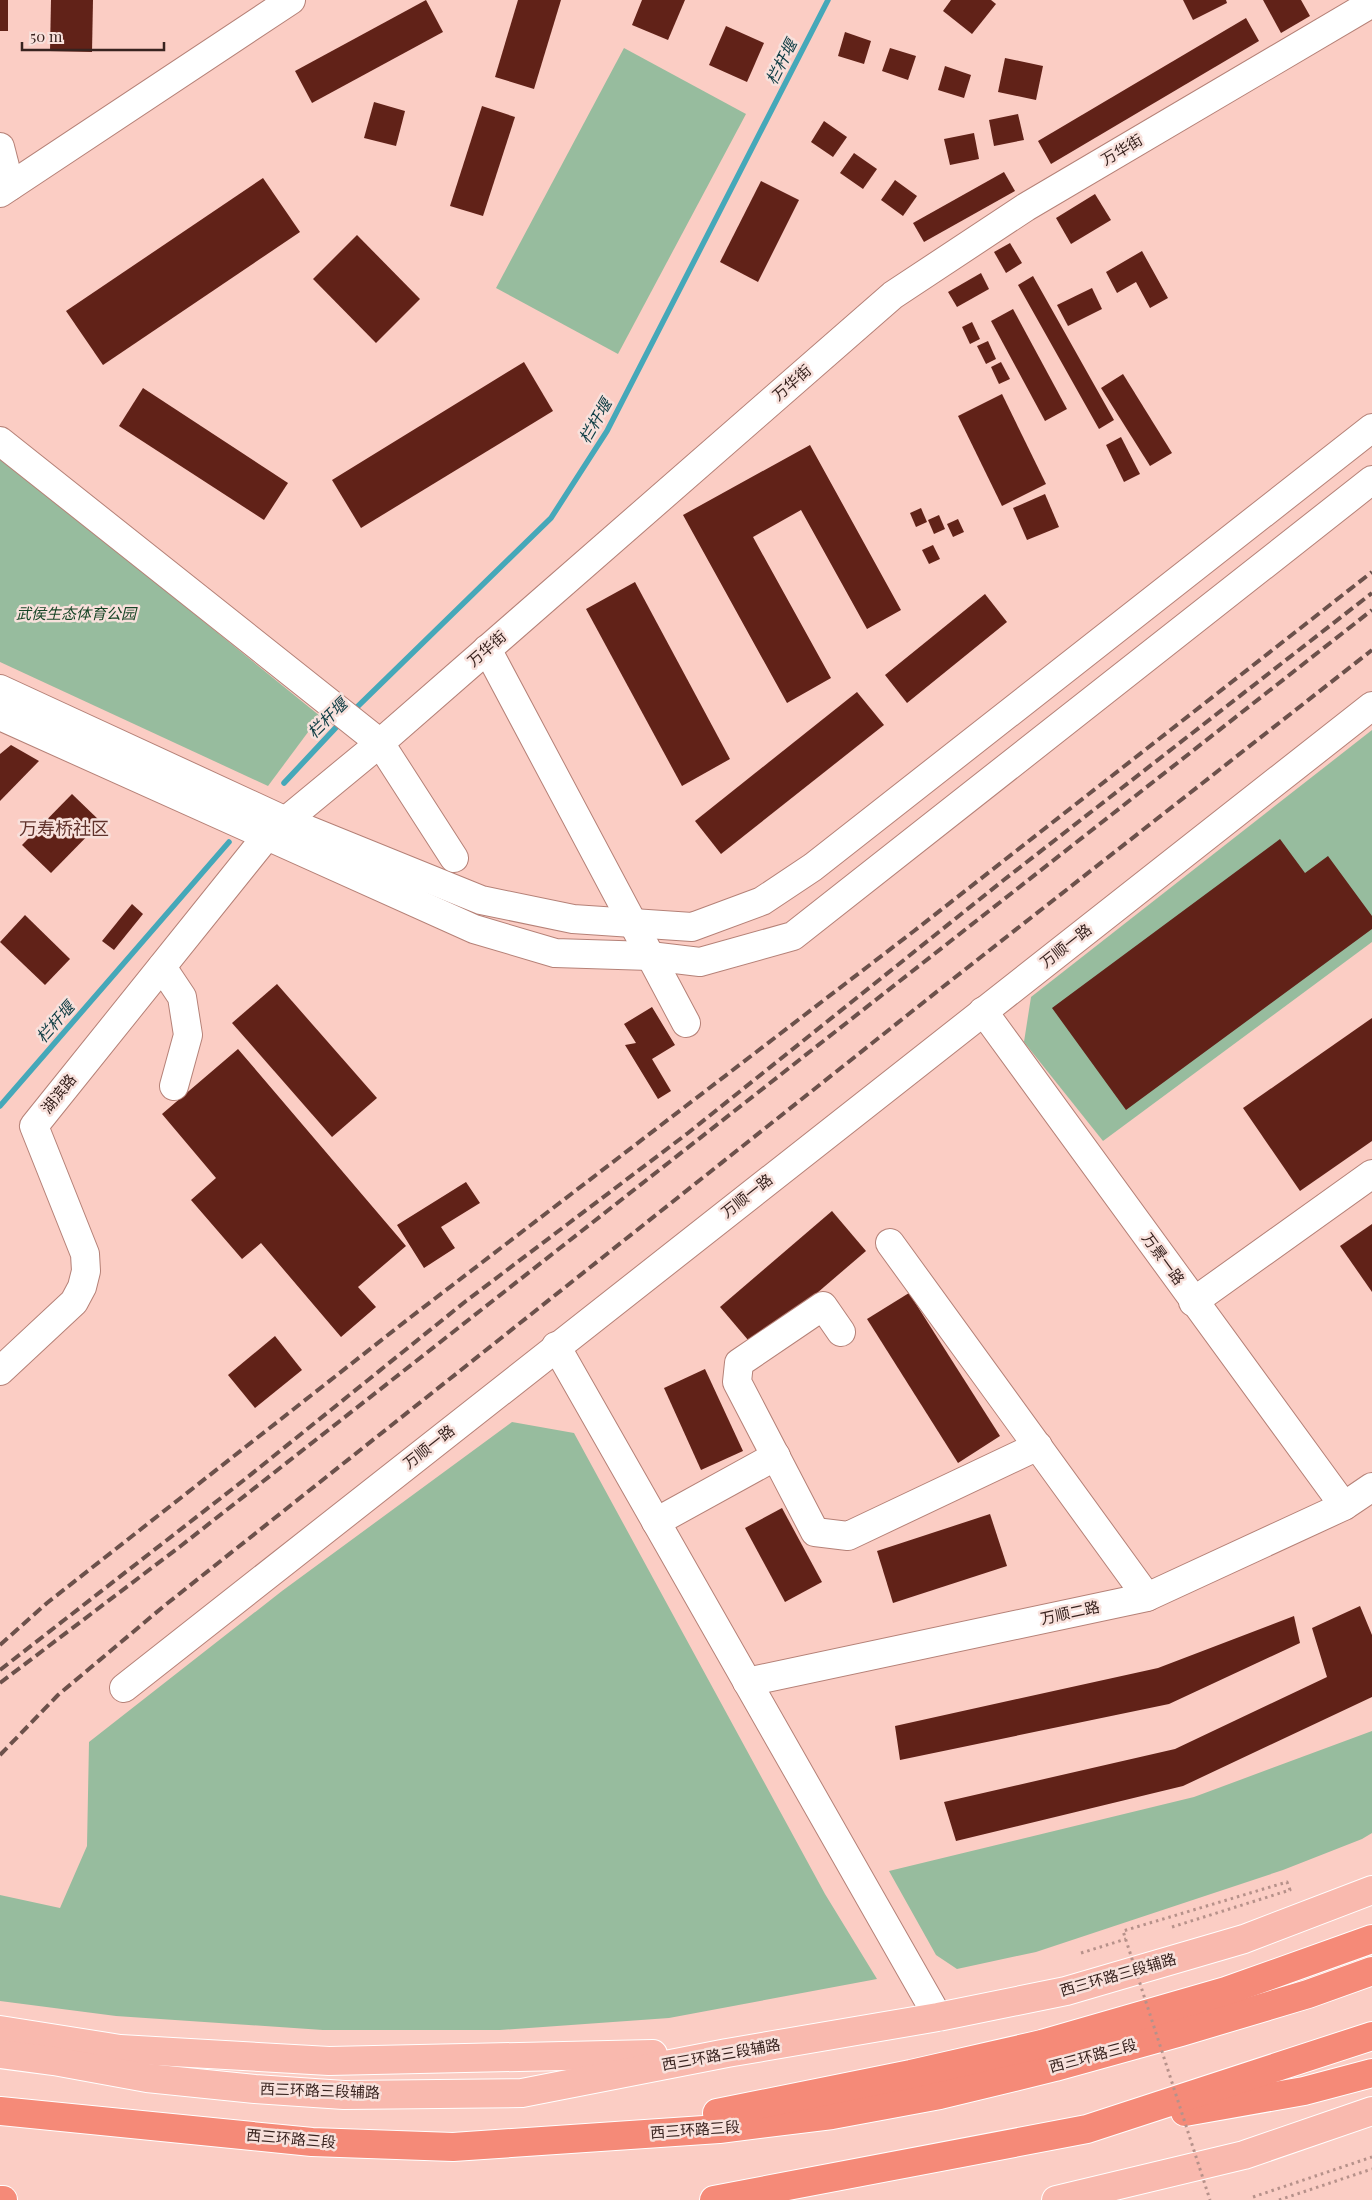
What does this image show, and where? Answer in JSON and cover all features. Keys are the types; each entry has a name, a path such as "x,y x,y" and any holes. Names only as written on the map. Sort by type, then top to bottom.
{"highway":[{"path":"607,2136 911,2074 1042,2044 1226,1991 1372,1939"},
{"name":"西三环路三段","path":"0,2111 312,2142 453,2147 718,2130 832,2115 940,2095 1055,2067 1181,2032 1308,1994 1372,1971"},
{"path":"1087,2129 1372,2036"},
{"path":"714,2200 1087,2129 1304,2091 1372,2073"}],"main road":[{"name":"西三环路三段辅路","path":"0,2054 54,2061 147,2078 255,2089 344,2095 522,2093 727,2053 938,2017 1066,1991 1244,1938 1372,1890"},
{"path":"0,2030 120,2049 328,2061 727,2053"},
{"path":"1056,2200 1244,2155 1372,2110"}],"street":[{"path":"0,147 5,189 291,0"},
{"name":"万华街","path":"276,829 380,743 893,295 1026,207 1372,3"},
{"path":"0,716 276,829 481,900 573,919 692,927 762,901 813,867 1372,428"},
{"path":"0,441 380,743 454,858"},
{"path":"0,689 474,929 555,953 650,956 700,962 793,936 1372,480"},
{"path":"487,649 686,1023"},
{"name":"万顺一路","path":"124,1688 556,1346 1372,706"},
{"name":"湖滨路","path":"0,1371 74,1302 82,1287 86,1271 85,1254 34,1126 276,829"},
{"path":"162,967 182,997 188,1035 174,1086"},
{"name":"万景一路","path":"983,1011 1193,1302 1344,1506"},
{"path":"1193,1302 1372,1174"},
{"path":"890,1242 1147,1597"},
{"path":"841,1332 823,1306 740,1363 737,1382 815,1532 848,1536 1038,1446"},
{"path":"556,1346 938,2017"},
{"path":"656,1522 776,1456"},
{"name":"万顺二路","path":"747,1682 1147,1597 1344,1506 1372,1487"}],"path":[{"path":"1172,1927 1290,1890 1287,1882 1123,1932 1210,2200"},
{"path":"1081,1953 1126,1940"},
{"path":"1253,2197 1372,2157"},
{"path":"1279,2200 1372,2169"}],"green space":[{"path":"624,48 746,114 618,354 496,288"},
{"name":"武侯生态体育公园","path":"0,456 320,716 268,786 0,662"},
{"path":"1372,730 1372,942 1103,1141 1024,1042 1031,997"},
{"path":"512,1422 574,1433 825,1894 877,1979 669,2018 500,2030 323,2030 116,2016 0,2001 0,1895 60,1908 87,1846 89,1742 282,1591"},
{"path":"1372,1731 1372,1833 1362,1839 1283,1870 1036,1952 957,1969 936,1955 889,1871 1194,1797"}],"building":[{"path":"0,0 8,0 8,31 0,31"},
{"path":"51,0 93,0 92,52 50,51"},
{"path":"426,0 443,32 312,103 295,71"},
{"path":"518,0 561,0 534,89 495,77"},
{"path":"642,0 685,0 668,40 632,25"},
{"path":"951,0 991,0 996,4 972,34 943,11"},
{"path":"1183,0 1226,0 1227,3 1193,20"},
{"path":"1263,0 1301,0 1310,16 1281,33"},
{"path":"1246,18 1259,41 1051,164 1038,141"},
{"path":"726,26 764,43 747,82 709,65"},
{"path":"845,32 871,41 864,64 838,56"},
{"path":"890,48 916,56 908,80 882,71"},
{"path":"1005,58 1043,66 1036,100 998,92"},
{"path":"945,66 971,75 964,98 938,90"},
{"path":"374,102 405,111 396,146 364,138"},
{"path":"482,106 515,117 483,216 450,206"},
{"path":"1018,114 1024,140 994,146 989,120"},
{"path":"824,121 847,137 833,157 811,142"},
{"path":"974,133 979,159 950,165 944,139"},
{"path":"854,153 877,169 863,189 840,173"},
{"path":"1004,172 1015,191 924,242 913,223"},
{"path":"263,178 300,232 103,365 66,311"},
{"path":"895,180 917,196 903,216 881,200"},
{"path":"761,181 799,200 758,282 720,262"},
{"path":"1095,194 1111,220 1071,244 1056,218"},
{"path":"357,235 420,299 376,343 313,279"},
{"path":"1010,243 1022,263 1006,273 994,252"},
{"path":"1142,251 1168,298 1150,308 1136,282 1117,293 1106,272"},
{"path":"981,273 989,289 957,307 948,292"},
{"path":"1033,276 1114,420 1099,429 1018,285"},
{"path":"1092,288 1102,309 1068,326 1057,305"},
{"path":"1013,309 1067,409 1045,421 991,321"},
{"path":"972,322 980,339 970,344 962,327"},
{"path":"988,341 996,359 986,364 977,346"},
{"path":"524,362 553,411 361,528 332,480"},
{"path":"1001,362 1010,379 999,384 991,367"},
{"path":"1123,374 1172,453 1150,466 1101,388"},
{"path":"143,388 288,483 264,520 119,426"},
{"path":"1002,394 1046,484 1002,506 958,416"},
{"path":"1121,437 1140,474 1124,482 1106,445"},
{"path":"810,445 901,610 867,629 801,510 753,537 831,678 787,703 683,515"},
{"path":"1045,494 1059,527 1027,540 1013,508"},
{"path":"921,508 927,522 916,527 910,513"},
{"path":"939,515 945,529 934,534 928,520"},
{"path":"958,519 964,532 953,537 947,524"},
{"path":"933,545 940,559 929,564 922,550"},
{"path":"635,582 730,759 682,786 586,609"},
{"path":"985,594 1007,622 907,703 885,675"},
{"path":"857,692 884,725 721,854 695,821"},
{"path":"11,745 39,761 0,801 0,754"},
{"path":"72,794 101,822 51,873 22,845"},
{"path":"1280,839 1305,873 1328,856 1372,916 1372,929 1126,1110 1052,1008"},
{"path":"132,904 143,914 114,950 102,941"},
{"path":"25,915 70,959 45,985 0,942"},
{"path":"277,984 377,1098 332,1137 232,1023"},
{"path":"652,1007 675,1045 652,1059 671,1091 658,1099 625,1045 636,1043 624,1024"},
{"path":"1372,1018 1372,1141 1300,1191 1243,1108"},
{"path":"238,1049 406,1246 358,1287 376,1307 341,1337 261,1243 242,1259 191,1200 216,1178 162,1114"},
{"path":"466,1182 480,1203 441,1227 455,1248 424,1268 397,1225"},
{"path":"832,1211 866,1251 754,1347 720,1307"},
{"path":"1372,1224 1372,1292 1340,1246"},
{"path":"909,1293 1000,1436 958,1463 867,1319"},
{"path":"275,1336 302,1370 255,1408 228,1375"},
{"path":"705,1369 743,1451 701,1470 664,1388"},
{"path":"782,1508 822,1582 785,1602 745,1528"},
{"path":"990,1514 1007,1566 893,1603 877,1551"},
{"path":"1360,1606 1372,1635 1372,1697 1183,1786 956,1841 944,1802 1175,1749 1327,1677 1312,1628"},
{"path":"1294,1616 1300,1643 1169,1704 900,1760 895,1726 1158,1668"}],"waterway":[{"name":"栏杆堰","path":"353,711 551,518 607,431 828,0"},
{"name":"栏杆堰","path":"284,783 342,721"},
{"name":"栏杆堰","path":"0,1106 229,842"}],"railway":[{"path":"0,1645 47,1603 407,1320 914,931 1372,572"},
{"path":"0,1670 244,1480 466,1301 688,1133 1005,879 1372,593"},
{"path":"0,1683 182,1545 1372,610"},
{"path":"0,1755 58,1695 164,1606 944,986 1372,650"}],"district":[{"name":"万寿桥社区","path":"64,829"}]}
